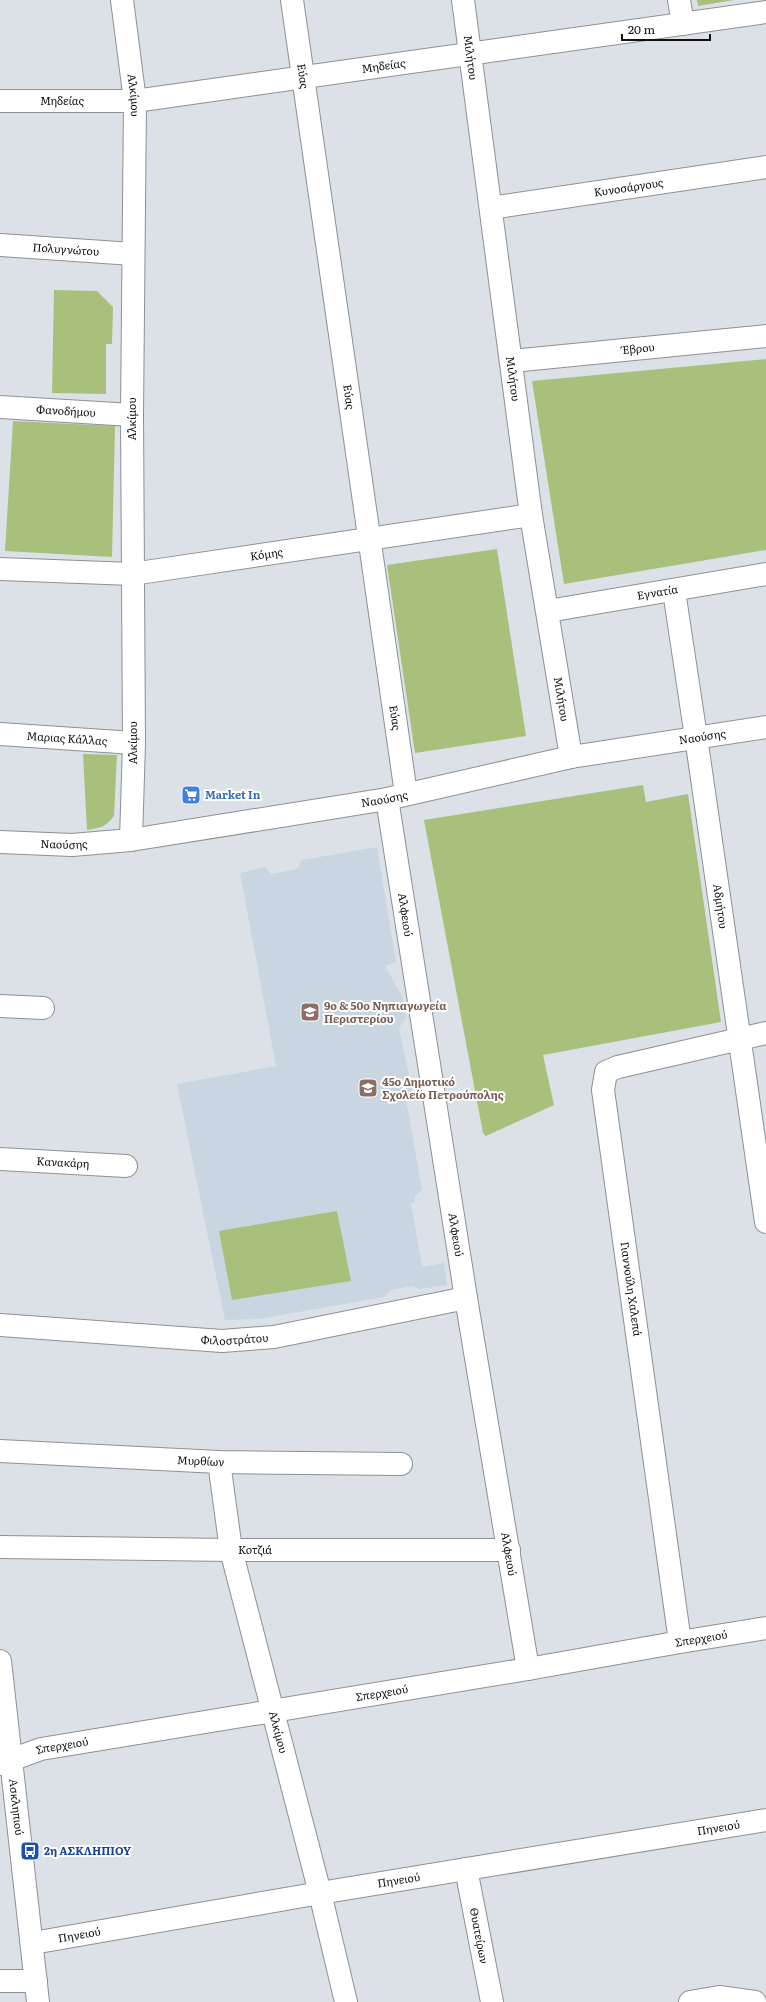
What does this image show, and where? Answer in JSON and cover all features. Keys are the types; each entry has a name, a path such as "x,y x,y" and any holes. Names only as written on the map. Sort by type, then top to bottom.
{"street":[{"name":"Αλκίμου","path":"122,0 135,101 132,415 134,743 132,840"},
{"name":"Εύας","path":"292,0 369,538 396,797"},
{"name":"Μιλήτου","path":"462,0 512,361 531,515 571,757"},
{"path":"679,0 683,24"},
{"name":"Μηδείας","path":"0,101 135,101 766,12"},
{"name":"Κυνοσάργους","path":"490,208 766,167"},
{"name":"Πολυγνώτου","path":"0,245 133,254"},
{"name":"Έβρου","path":"512,361 766,336"},
{"name":"Φανοδήμου","path":"0,407 132,415"},
{"name":"Κόμης","path":"0,569 132,574 531,515"},
{"name":"Εγνατία","path":"548,611 674,591 766,574"},
{"name":"Αδμήτου","path":"674,591 766,1222"},
{"name":"Ναούσης","path":"0,842 72,845 132,840 396,797 571,757 766,727"},
{"name":"Μαριας Κάλλας","path":"0,734 134,743"},
{"name":"Αλφειού","path":"396,797 466,1298 528,1669"},
{"path":"0,1006 43,1008"},
{"path":"739,1039 766,1033"},
{"name":"Γιαννούλη Χαλεπά","path":"680,1642 603,1090 606,1072 618,1067 739,1039"},
{"name":"Κανακάρη","path":"0,1159 126,1166"},
{"name":"Φιλοστράτου","path":"0,1325 222,1341 274,1337 466,1298"},
{"name":"Μυρθίων","path":"0,1451 219,1462 401,1464"},
{"name":"Αλκίμου","path":"219,1462 231,1550 320,1893 346,2002"},
{"name":"Κοτζιά","path":"0,1547 231,1550 509,1550"},
{"name":"Σπερχειού","path":"5,1763 41,1749 528,1669 766,1628"},
{"name":"Ασκληπιού","path":"0,1661 5,1763 33,1943 37,1992"},
{"name":"Πηνειού","path":"33,1943 320,1893 766,1820"},
{"name":"Θυατείρων","path":"466,1869 492,2002"},
{"path":"0,1981 37,1992"},
{"path":"690,2002 719,1997 755,2002"}],"shaded area":[{"path":"377,847 396,962 385,966 402,996 406,1018 399,1028 412,1091 406,1100 422,1189 415,1197 415,1202 411,1203 422,1267 444,1263 447,1285 419,1289 412,1286 391,1290 384,1297 259,1319 225,1320 177,1084 276,1066 240,873 265,867 271,874 297,869 302,860"}],"green space":[{"path":"697,0 734,0 698,6"},
{"path":"54,290 97,291 113,307 112,344 106,344 106,394 52,393"},
{"path":"766,359 766,550 564,584 532,381"},
{"path":"13,421 115,426 112,557 5,551"},
{"path":"497,549 526,736 415,753 387,565"},
{"path":"83,754 117,755 114,816 108,823 96,829 87,830"},
{"path":"643,785 646,802 688,794 721,1022 543,1055 554,1105 486,1136 483,1133 424,820"},
{"path":"337,1211 351,1281 232,1300 219,1231"}],"place":[{"name":"Market In","path":"191,795"},
{"name":"9ο & 50ο Νηπιαγωγεία Περιστερίου","path":"310,1012"},
{"name":"45ο Δημοτικό Σχολείο Πετρούπολης","path":"368,1088"},
{"name":"2η ΑΣΚΛΗΠΙΟΥ","path":"30,1851"}]}
